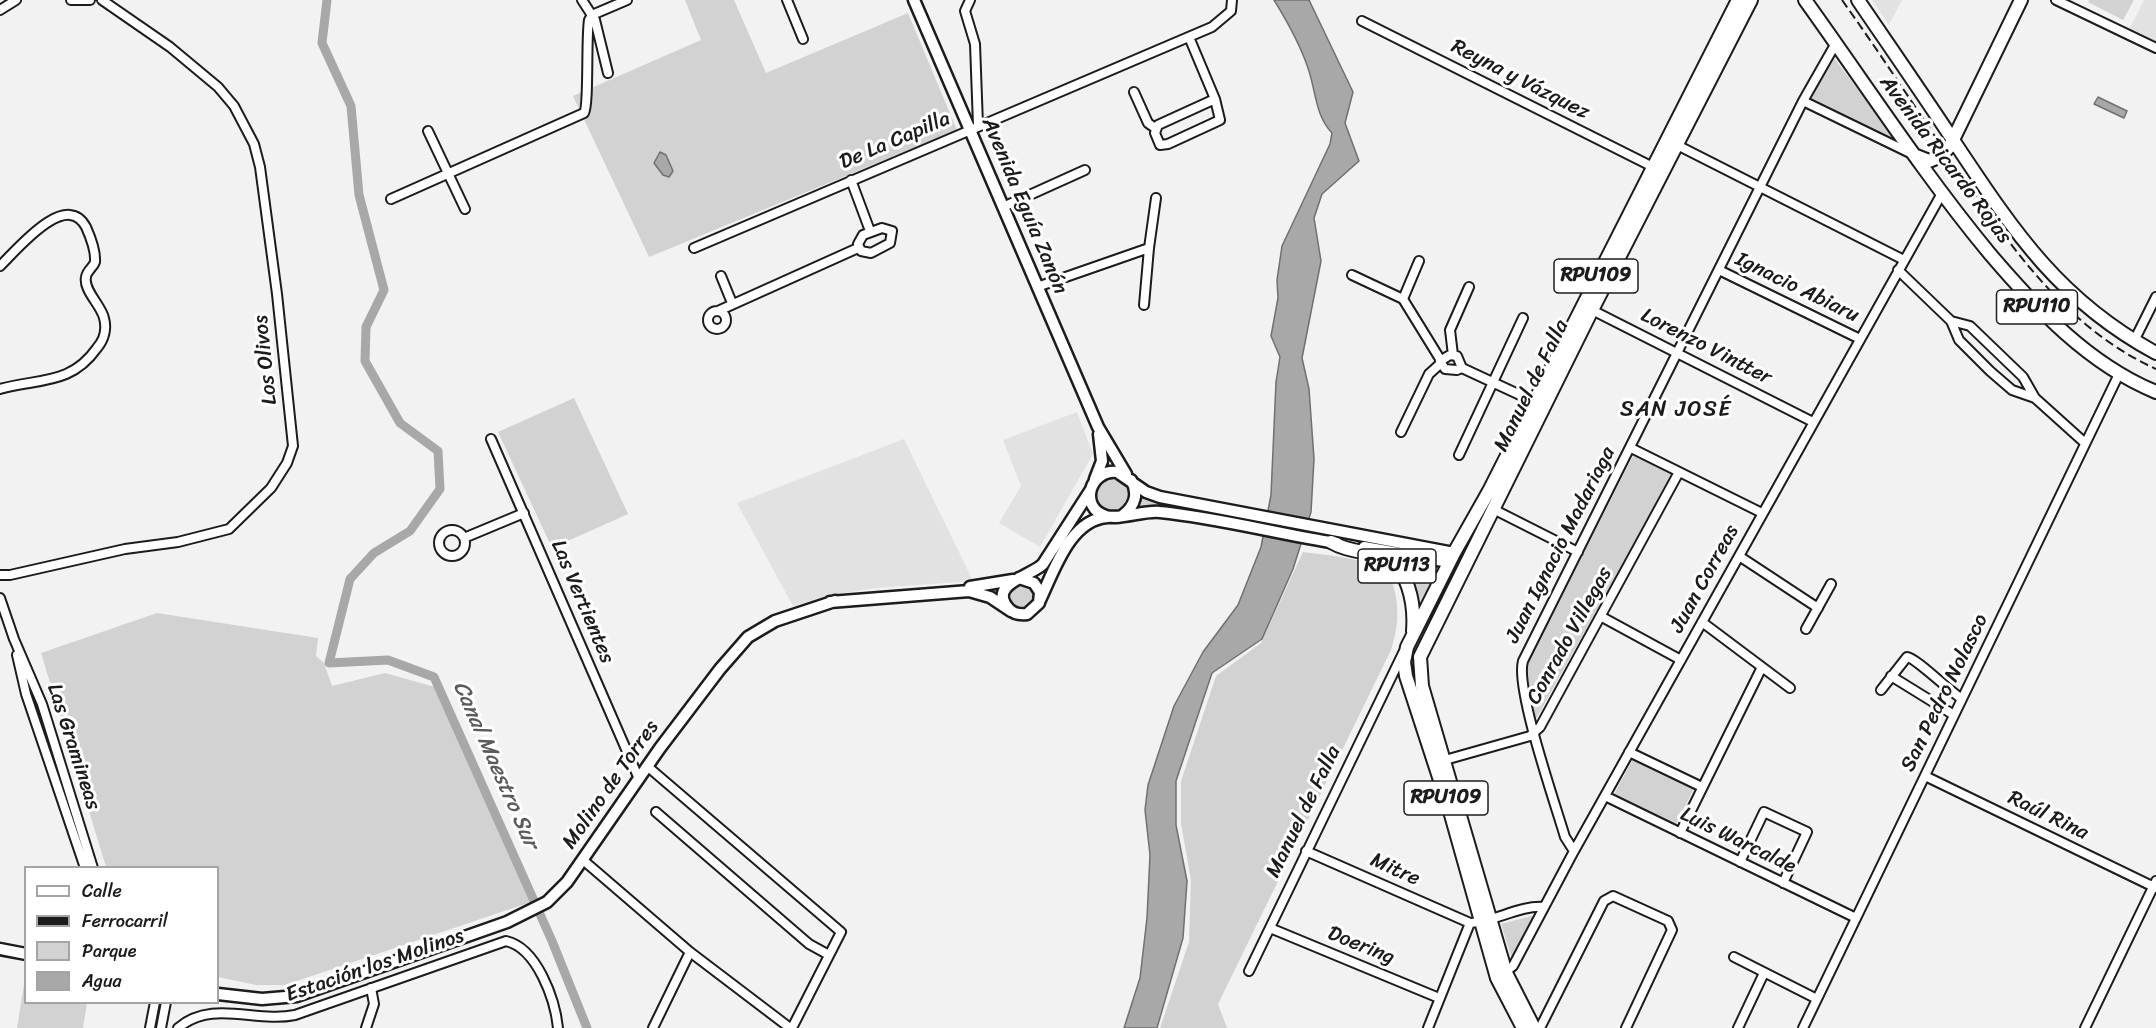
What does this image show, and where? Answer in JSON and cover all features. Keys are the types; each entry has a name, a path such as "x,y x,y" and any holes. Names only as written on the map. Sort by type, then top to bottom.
{"main road":[{"name":"Avenida Eguía Zanón","path":"914,0 974,127 1003,207 1098,427 1129,478"},
{"name":"Manuel de Falla","path":"1672,142 1738,0"},
{"name":"Manuel de Falla","path":"1420,663 1425,646 1491,513 1587,308 1672,142 1751,0"},
{"name":"Avenida Ricardo Rojas","path":"1805,0 1941,195 2039,308 2078,345 2119,374 2156,392"},
{"name":"Avenida Ricardo Rojas","path":"1858,0 2016,232 2049,272 2087,307 2134,341 2156,353"},
{"path":"1912,154 1922,160 1932,160 1948,150 2020,0"},
{"name":"Manuel de Falla","path":"1406,676 1404,656 1411,638 1489,491 1533,401 1587,308"},
{"name":"Avenida Eguía Zanón","path":"1092,486 1102,461 1098,427"},
{"name":"RPU113","path":"1092,486 1098,476 1109,471 1121,473 1155,496 1324,528 1454,558"},
{"path":"1092,486 1095,509 1103,515 1118,516 1131,508 1135,498 1135,487 1129,478"},
{"name":"Molino de Torres","path":"901,594 912,591 983,586 1033,573 1047,560 1092,486"},
{"name":"RPU113","path":"1039,603 1079,530 1095,519 1118,516 1159,512 1327,541 1454,558"},
{"name":"RPU113","path":"1454,558 1491,513"},
{"name":"RPU113","path":"1327,541 1342,548 1380,556 1396,565 1404,578 1411,600 1411,638"},
{"path":"1420,663 1417,652 1422,635 1454,558"},
{"path":"1016,579 1029,579 1038,587 1039,603 1027,614 1011,611 1004,597 1006,587 1016,579"},
{"name":"Molino de Torres","path":"219,994 262,999 288,998 469,938 541,906 561,889 583,860 647,766 740,639 761,623 802,607 901,594 975,592 990,597 1011,611"},
{"name":"RPU109","path":"1420,663 1422,686 1445,760 1481,922"},
{"name":"RPU109","path":"1406,676 1450,811 1481,922 1523,1028"},
{"path":"0,950 24,954"},
{"name":"RPU109","path":"1501,975 1534,1028"},
{"name":"Molino de Torres","path":"219,989 234,995"}],"street":[{"path":"0,10 16,0"},
{"path":"71,0 90,0"},
{"name":"Los Olivos","path":"0,575 10,575 125,549 196,538 229,529 270,488 287,463 292,446 277,294 260,166 254,144 234,106 218,87 170,47 102,0"},
{"path":"582,0 598,27 608,73"},
{"path":"391,199 586,111 586,43 589,20 592,15 627,0"},
{"path":"787,0 803,39"},
{"path":"970,0 965,11 975,44 974,127"},
{"name":"De La Capilla","path":"694,248 1189,37 1223,20 1231,11 1232,0"},
{"path":"2056,0 2156,48"},
{"name":"Reyna y Vázquez","path":"1362,21 1658,169"},
{"path":"1134,92 1148,123 1155,128 1156,138 1160,145 1168,144 1220,120 1215,99 1189,37"},
{"name":"Juan Ignacio Madariaga","path":"1574,851 1564,837 1534,733 1520,670 1803,101 1836,43"},
{"path":"1155,128 1215,99"},
{"path":"1803,101 1912,154"},
{"path":"428,131 465,209"},
{"path":"1672,142 1904,260"},
{"path":"1003,207 1085,170"},
{"path":"851,180 870,231"},
{"name":"Juan Correas","path":"1501,975 1513,966 1574,851 1941,195"},
{"path":"1144,305 1156,198"},
{"path":"0,266 54,217 70,214 78,217 87,228 95,253 94,264 86,276 86,283 103,315 105,326 101,344 88,361 73,373 0,389"},
{"path":"718,311 858,248 871,253 886,247 893,239 892,231 888,229 870,231 860,239 858,248"},
{"path":"1037,287 1149,248"},
{"path":"1403,298 1419,261"},
{"name":"Ignacio Abiaru","path":"1719,270 1860,339"},
{"path":"1898,270 1951,321 1959,340 1990,371 2012,390 2035,398"},
{"path":"1352,275 1403,298 1440,362 1451,370 1462,368 1533,401"},
{"path":"721,276 732,303"},
{"path":"1453,355 1450,330 1469,287"},
{"path":"2134,341 2156,297"},
{"name":"Lorenzo Vintter","path":"1587,308 1813,422"},
{"path":"1460,455 1523,318"},
{"path":"1951,321 1970,326 2024,377 2035,398 2085,443"},
{"path":"1401,432 1429,374 1440,362 1453,355"},
{"path":"1453,355 1458,358 1462,368"},
{"name":"San Pedro Nolasco","path":"1803,1028 2119,374"},
{"name":"Las Vertientes","path":"491,440 639,779"},
{"path":"1631,448 1762,513"},
{"name":"Conrado Villegas","path":"1445,760 1534,733 1602,617 1679,472"},
{"path":"464,538 524,513"},
{"path":"1491,513 1578,552"},
{"path":"1738,556 1818,608"},
{"path":"1806,629 1831,584"},
{"name":"Las Gramineas","path":"0,598 14,639 42,704 93,866"},
{"path":"1602,617 1681,660"},
{"path":"1702,622 1790,688"},
{"name":"Manuel de Falla","path":"1249,970 1388,681 1411,638"},
{"name":"Las Gramineas","path":"14,639 26,694 85,866"},
{"path":"1881,690 1907,657 1913,658 1939,683 1962,699"},
{"path":"1680,833 1762,667"},
{"path":"1388,681 1406,676"},
{"path":"1891,676 1954,715"},
{"path":"1629,752 1702,787"},
{"path":"583,860 690,952 791,1028 841,932 647,766"},
{"name":"Raúl Rina","path":"1925,776 2155,886"},
{"name":"Luis Warcalde","path":"1605,796 1856,918"},
{"path":"656,812 809,944 830,955"},
{"path":"1740,862 1764,812 1807,832 1783,883"},
{"name":"Mitre","path":"1306,851 1481,922"},
{"path":"2085,1028 2155,886"},
{"path":"1540,1028 1604,901 1613,896 1620,897 1668,921 1672,930 1626,1028"},
{"path":"1428,1028 1439,998 1481,922 1530,908 1544,907"},
{"name":"Doering","path":"1270,928 1439,998"},
{"name":"Estación los Molinos","path":"178,1028 195,1017 212,1012 287,1016 499,941 515,943 523,948 533,962 553,1004 558,1028"},
{"path":"653,1028 690,952"},
{"path":"1734,957 1817,999"},
{"path":"1738,1028 1764,973"},
{"path":"366,1028 373,1010 371,988"},
{"path":"150,1028 155,1004"},
{"path":"161,1028 166,1004"}],"shaded area":[{"path":"1872,0 1902,0 1889,25"},
{"path":"2144,0 2156,0 2156,43 2129,30"},
{"path":"1077,412 1093,454 1040,547 999,523 1021,486 1003,440"},
{"path":"904,439 973,581 875,588 832,595 793,606 737,503"}],"green space":[{"path":"685,0 734,0 766,73 908,13 957,130 649,257 573,96 701,40"},
{"path":"2089,0 2134,0 2123,20 2088,2"},
{"path":"1832,55 1896,141 1810,98"},
{"path":"574,398 628,514 552,548 498,432"},
{"path":"1633,456 1673,474 1536,719 1527,680 1528,663"},
{"path":"1113,478 1125,483 1130,495 1125,507 1113,512 1101,507 1096,495 1101,483"},
{"path":"1142,497 1155,502 1231,517 1161,505 1140,506"},
{"path":"1303,552 1359,561 1370,564 1387,574 1393,585 1397,605 1396,628 1391,650 1218,1004 1227,1028 1160,1028 1189,942 1191,880 1181,824 1181,781 1216,676 1261,643"},
{"path":"1394,556 1442,565 1418,615 1408,573"},
{"path":"1022,584 1027,585 1033,591 1033,601 1027,607 1022,608 1017,607 1011,601 1010,596 1011,591 1017,585"},
{"path":"157,613 318,638 316,656 324,663 332,686 385,673 435,687 531,902 285,985 256,985 219,977 219,866 106,866 41,653"},
{"path":"1633,759 1694,788 1675,827 1613,796"},
{"path":"1535,915 1512,959 1501,924"},
{"path":"24,984 24,1004 87,1004 83,1028 17,1028"}],"water":[{"path":"1274,0 1309,0 1353,92 1345,123 1359,161 1322,194 1314,218 1321,261 1302,358 1309,389 1314,459 1311,512 1293,569 1262,639 1212,673 1176,781 1176,825 1187,881 1183,938 1157,1028 1124,1028 1140,978 1147,918 1150,855 1145,810 1148,785 1174,706 1203,652 1238,605 1261,547 1271,495 1276,382 1280,357 1271,336 1278,298 1277,280 1282,246 1330,144 1332,133 1319,111 1311,77 1301,50"},
{"path":"2098,97 2127,111 2124,118 2094,104"},
{"path":"660,152 666,155 673,171 669,177 663,175 654,163"}],"waterway":[{"name":"Canal Maestro Sur","path":"327,0 322,43 351,106 359,195 384,290 366,327 365,361 400,423 438,451 440,489 410,531 374,553 350,579 329,663 388,660 434,677 552,941 587,1028"}],"railway":[{"path":"1842,0 1980,202 2022,258 2069,310 2124,352 2156,369"}],"district":[{"name":"SAN JOSÉ","path":"1676,410"}]}
